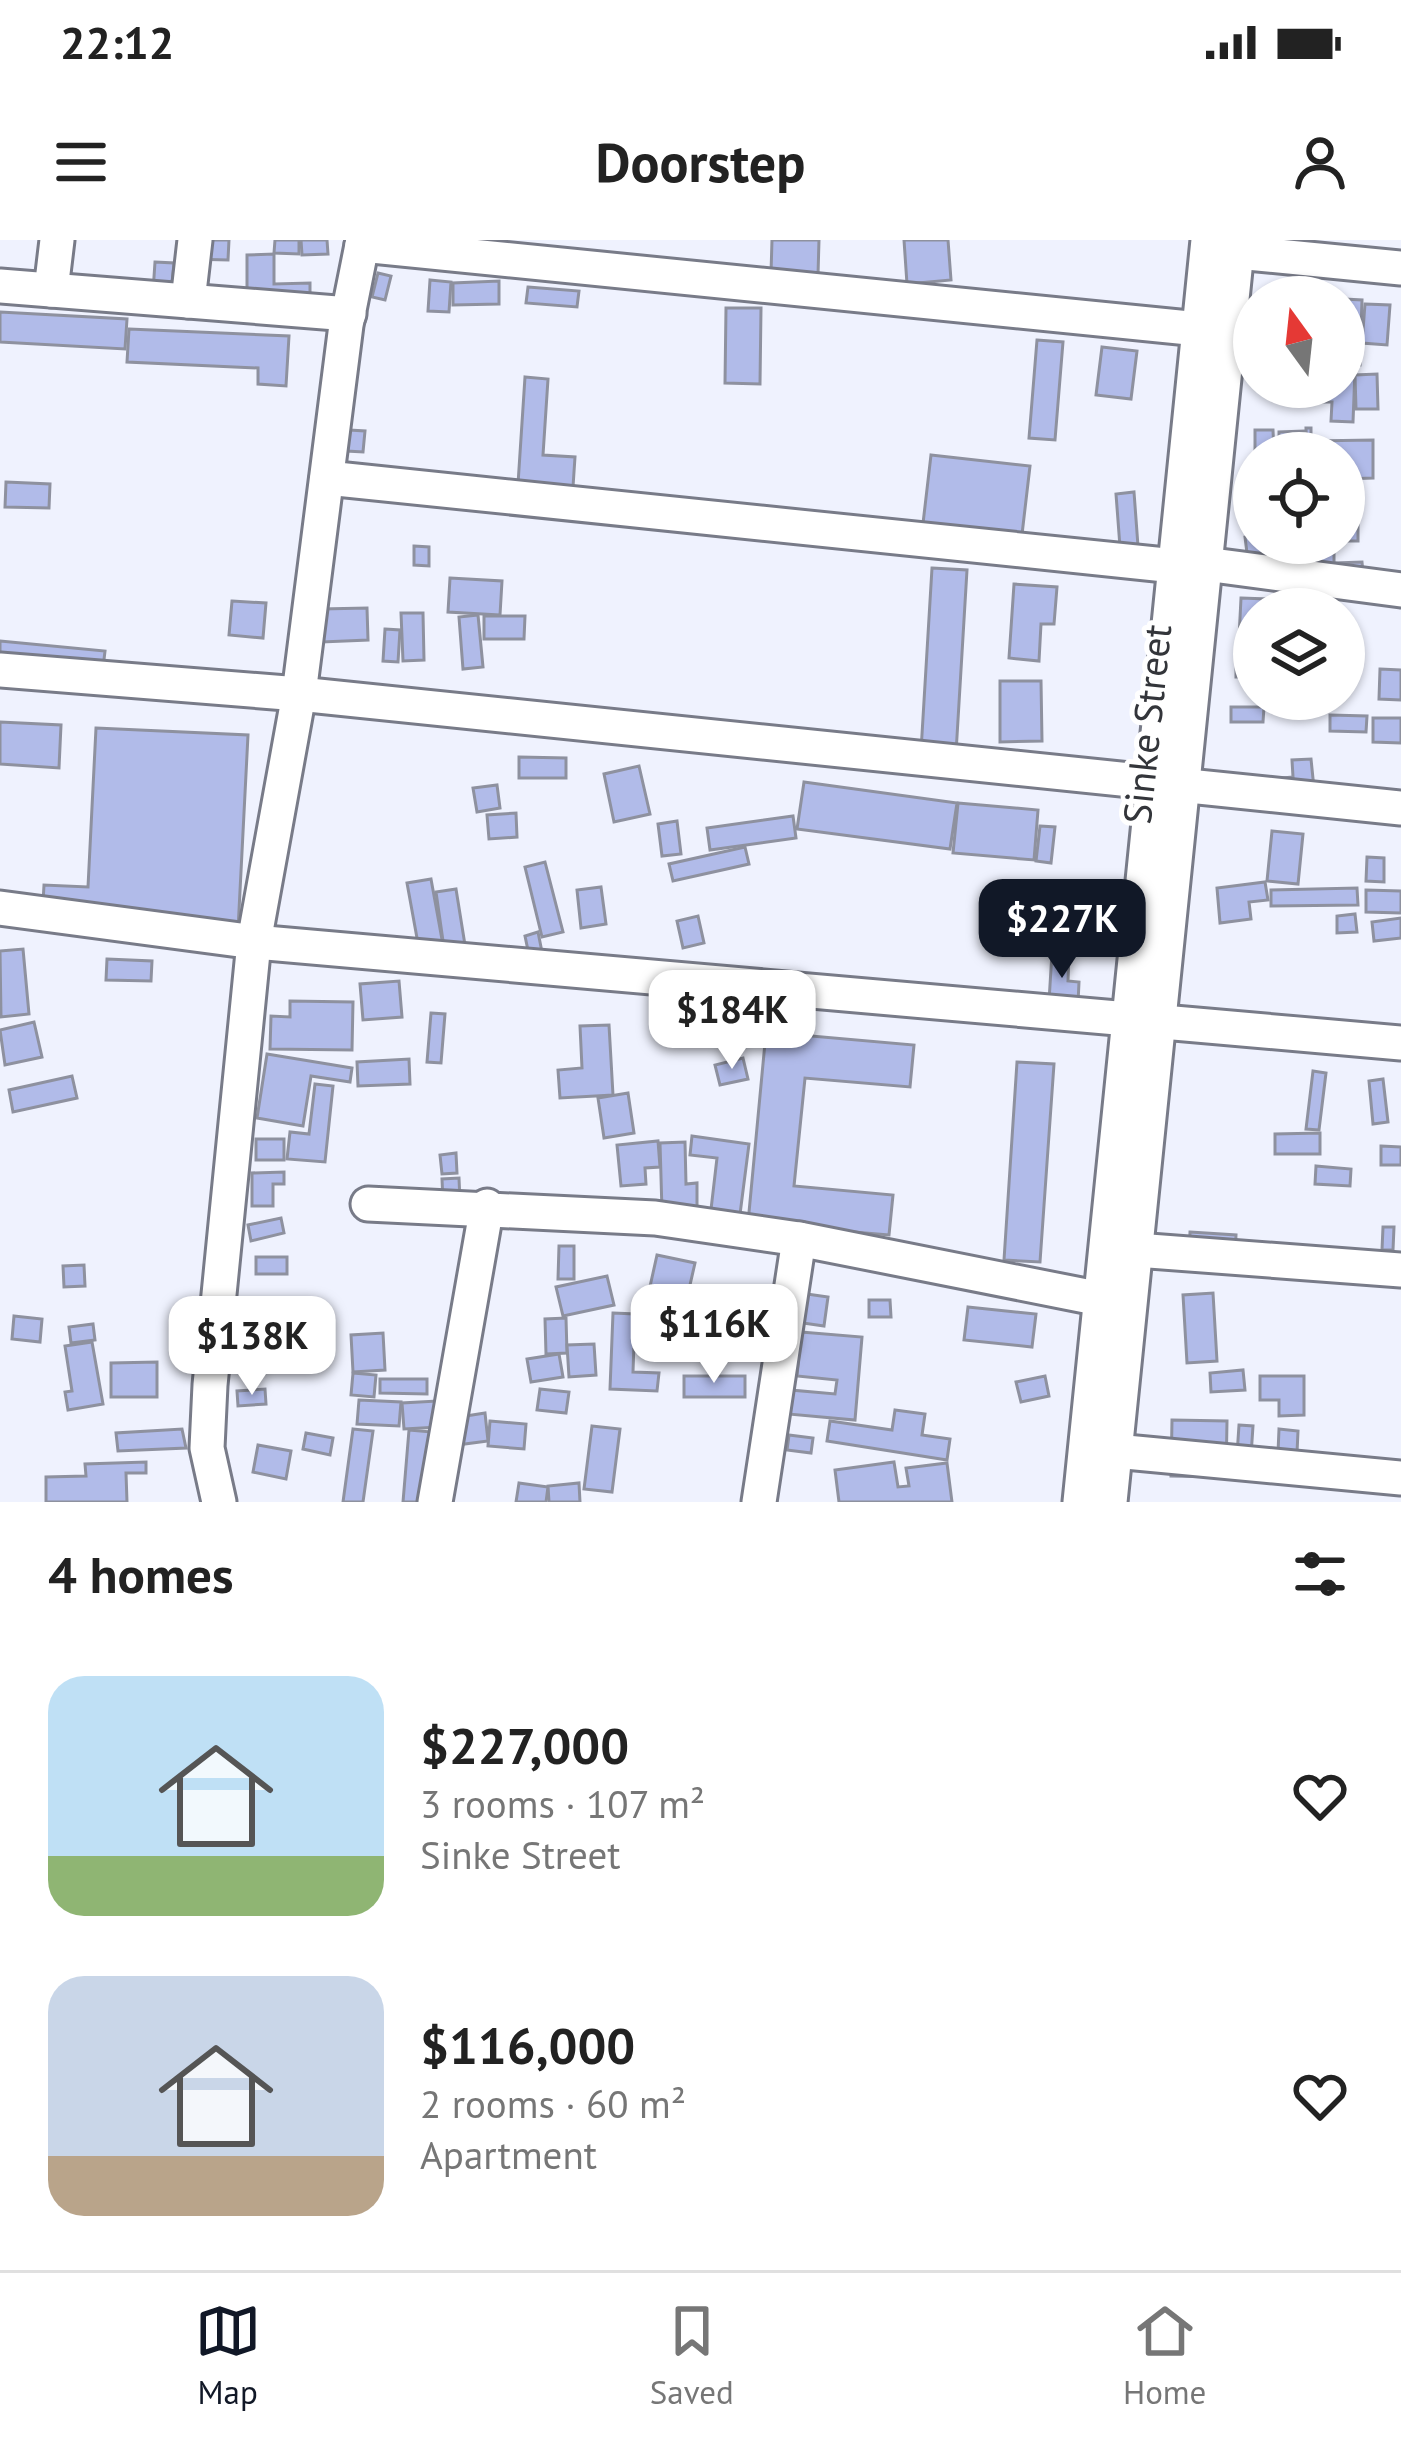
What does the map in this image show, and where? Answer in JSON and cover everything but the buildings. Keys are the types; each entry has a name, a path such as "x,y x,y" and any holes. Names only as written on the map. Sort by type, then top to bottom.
{"street":[{"path":"51,290 56,240"},
{"path":"188,301 195,240"},
{"path":"219,1502 207,1448 210,1385 254,942 299,694 362,242 1199,329"},
{"path":"1228,244 1401,268"},
{"name":"Sinke Street","path":"1190,565 1199,329 1228,244"},
{"name":"Sinke Street","path":"1080,1502 1101,1299 1144,1020 1228,244"},
{"path":"0,286 349,314"},
{"path":"327,478 1401,590"},
{"path":"0,670 299,694 1401,808"},
{"path":"0,908 254,942 1401,1043"},
{"name":"Sinke Street","path":"1110,1502 1136,1250 1144,1020"},
{"path":"368,1204 487,1206 655,1218 799,1239 1101,1299"},
{"path":"435,1502 487,1206"},
{"path":"759,1502 799,1239"},
{"path":"1136,1250 1401,1270"},
{"path":"1115,1451 1401,1478"}]}
